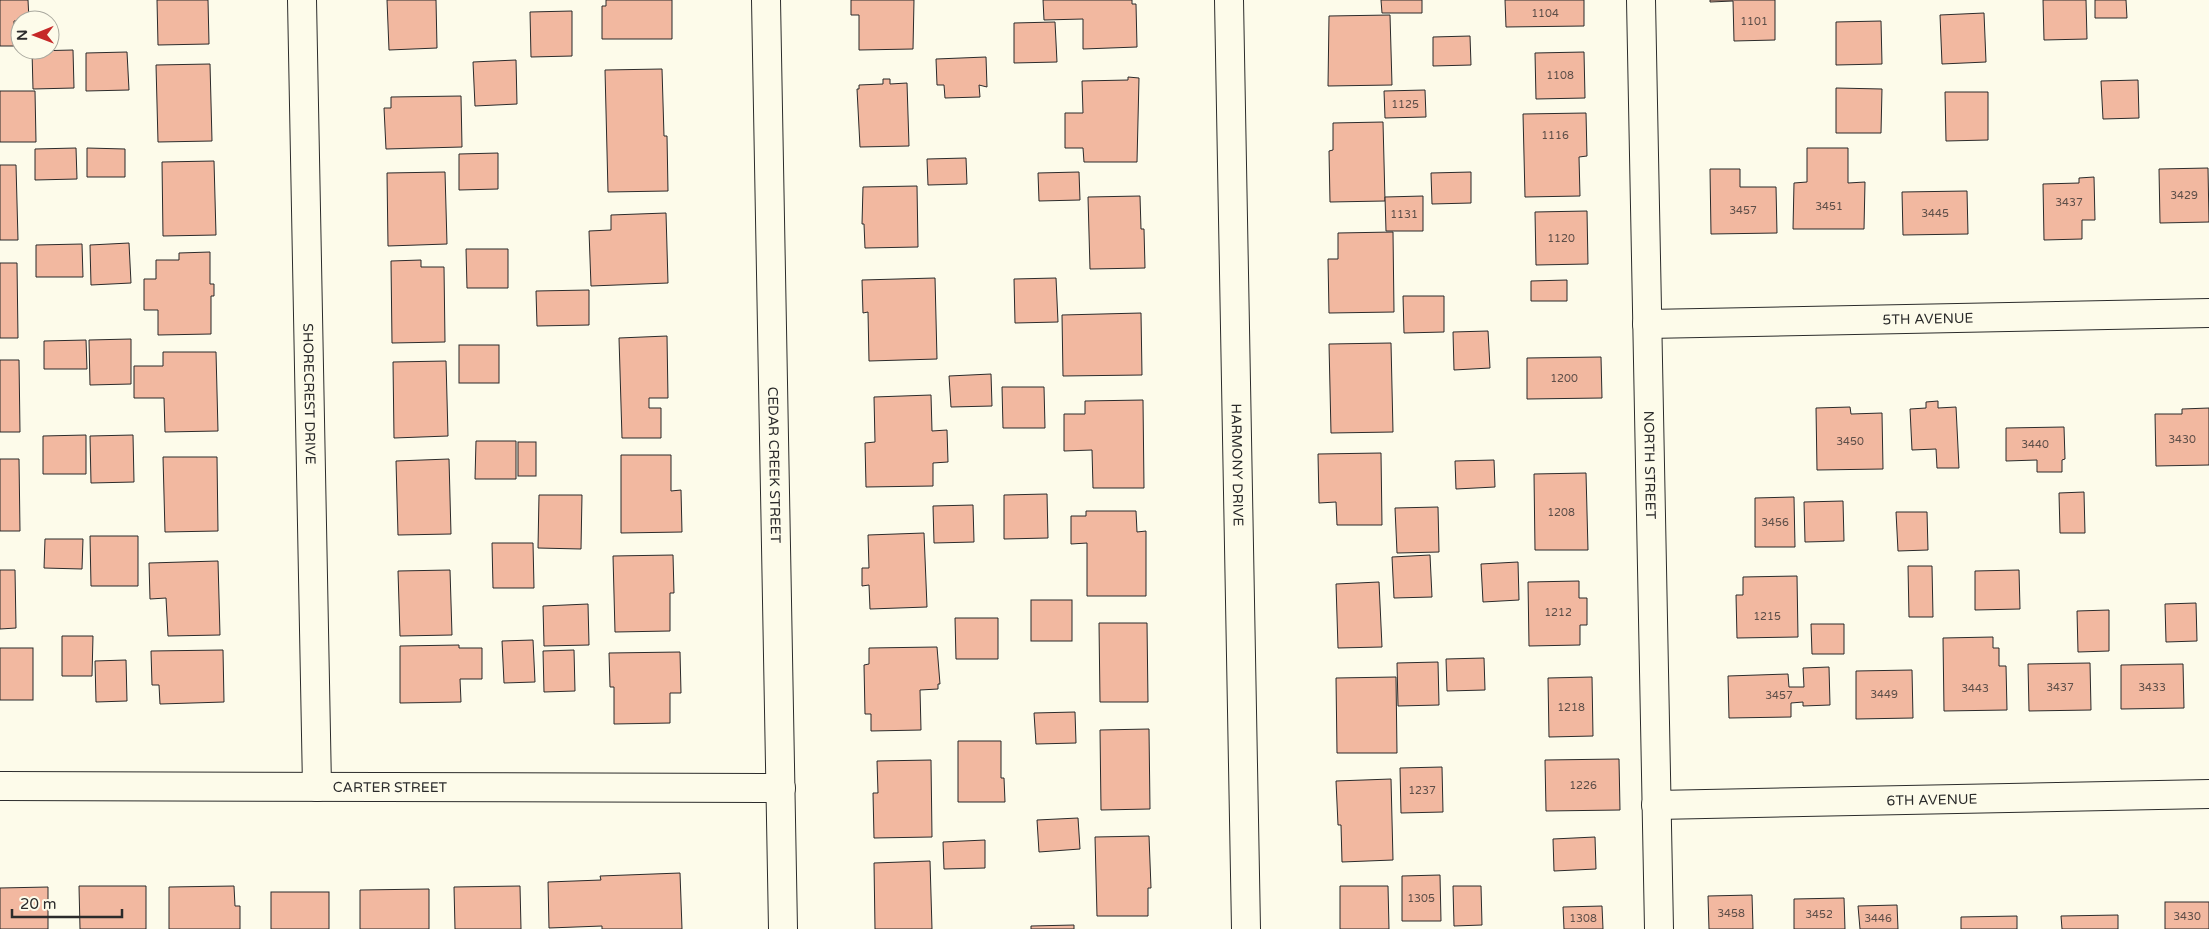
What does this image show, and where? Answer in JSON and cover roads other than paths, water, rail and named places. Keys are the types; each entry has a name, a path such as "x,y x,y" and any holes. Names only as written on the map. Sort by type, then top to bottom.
{"street":[{"name":"SHORECREST DRIVE","path":"302,0 317,786"},
{"name":"CEDAR CREEK STREET","path":"766,0 784,929"},
{"name":"HARMONY DRIVE","path":"1229,0 1246,929"},
{"name":"NORTH STREET","path":"1641,0 1660,929"},
{"name":"5TH AVENUE","path":"1647,324 2209,313"},
{"name":"CARTER STREET","path":"0,786 781,788"},
{"name":"6TH AVENUE","path":"1656,805 2209,794"}]}
